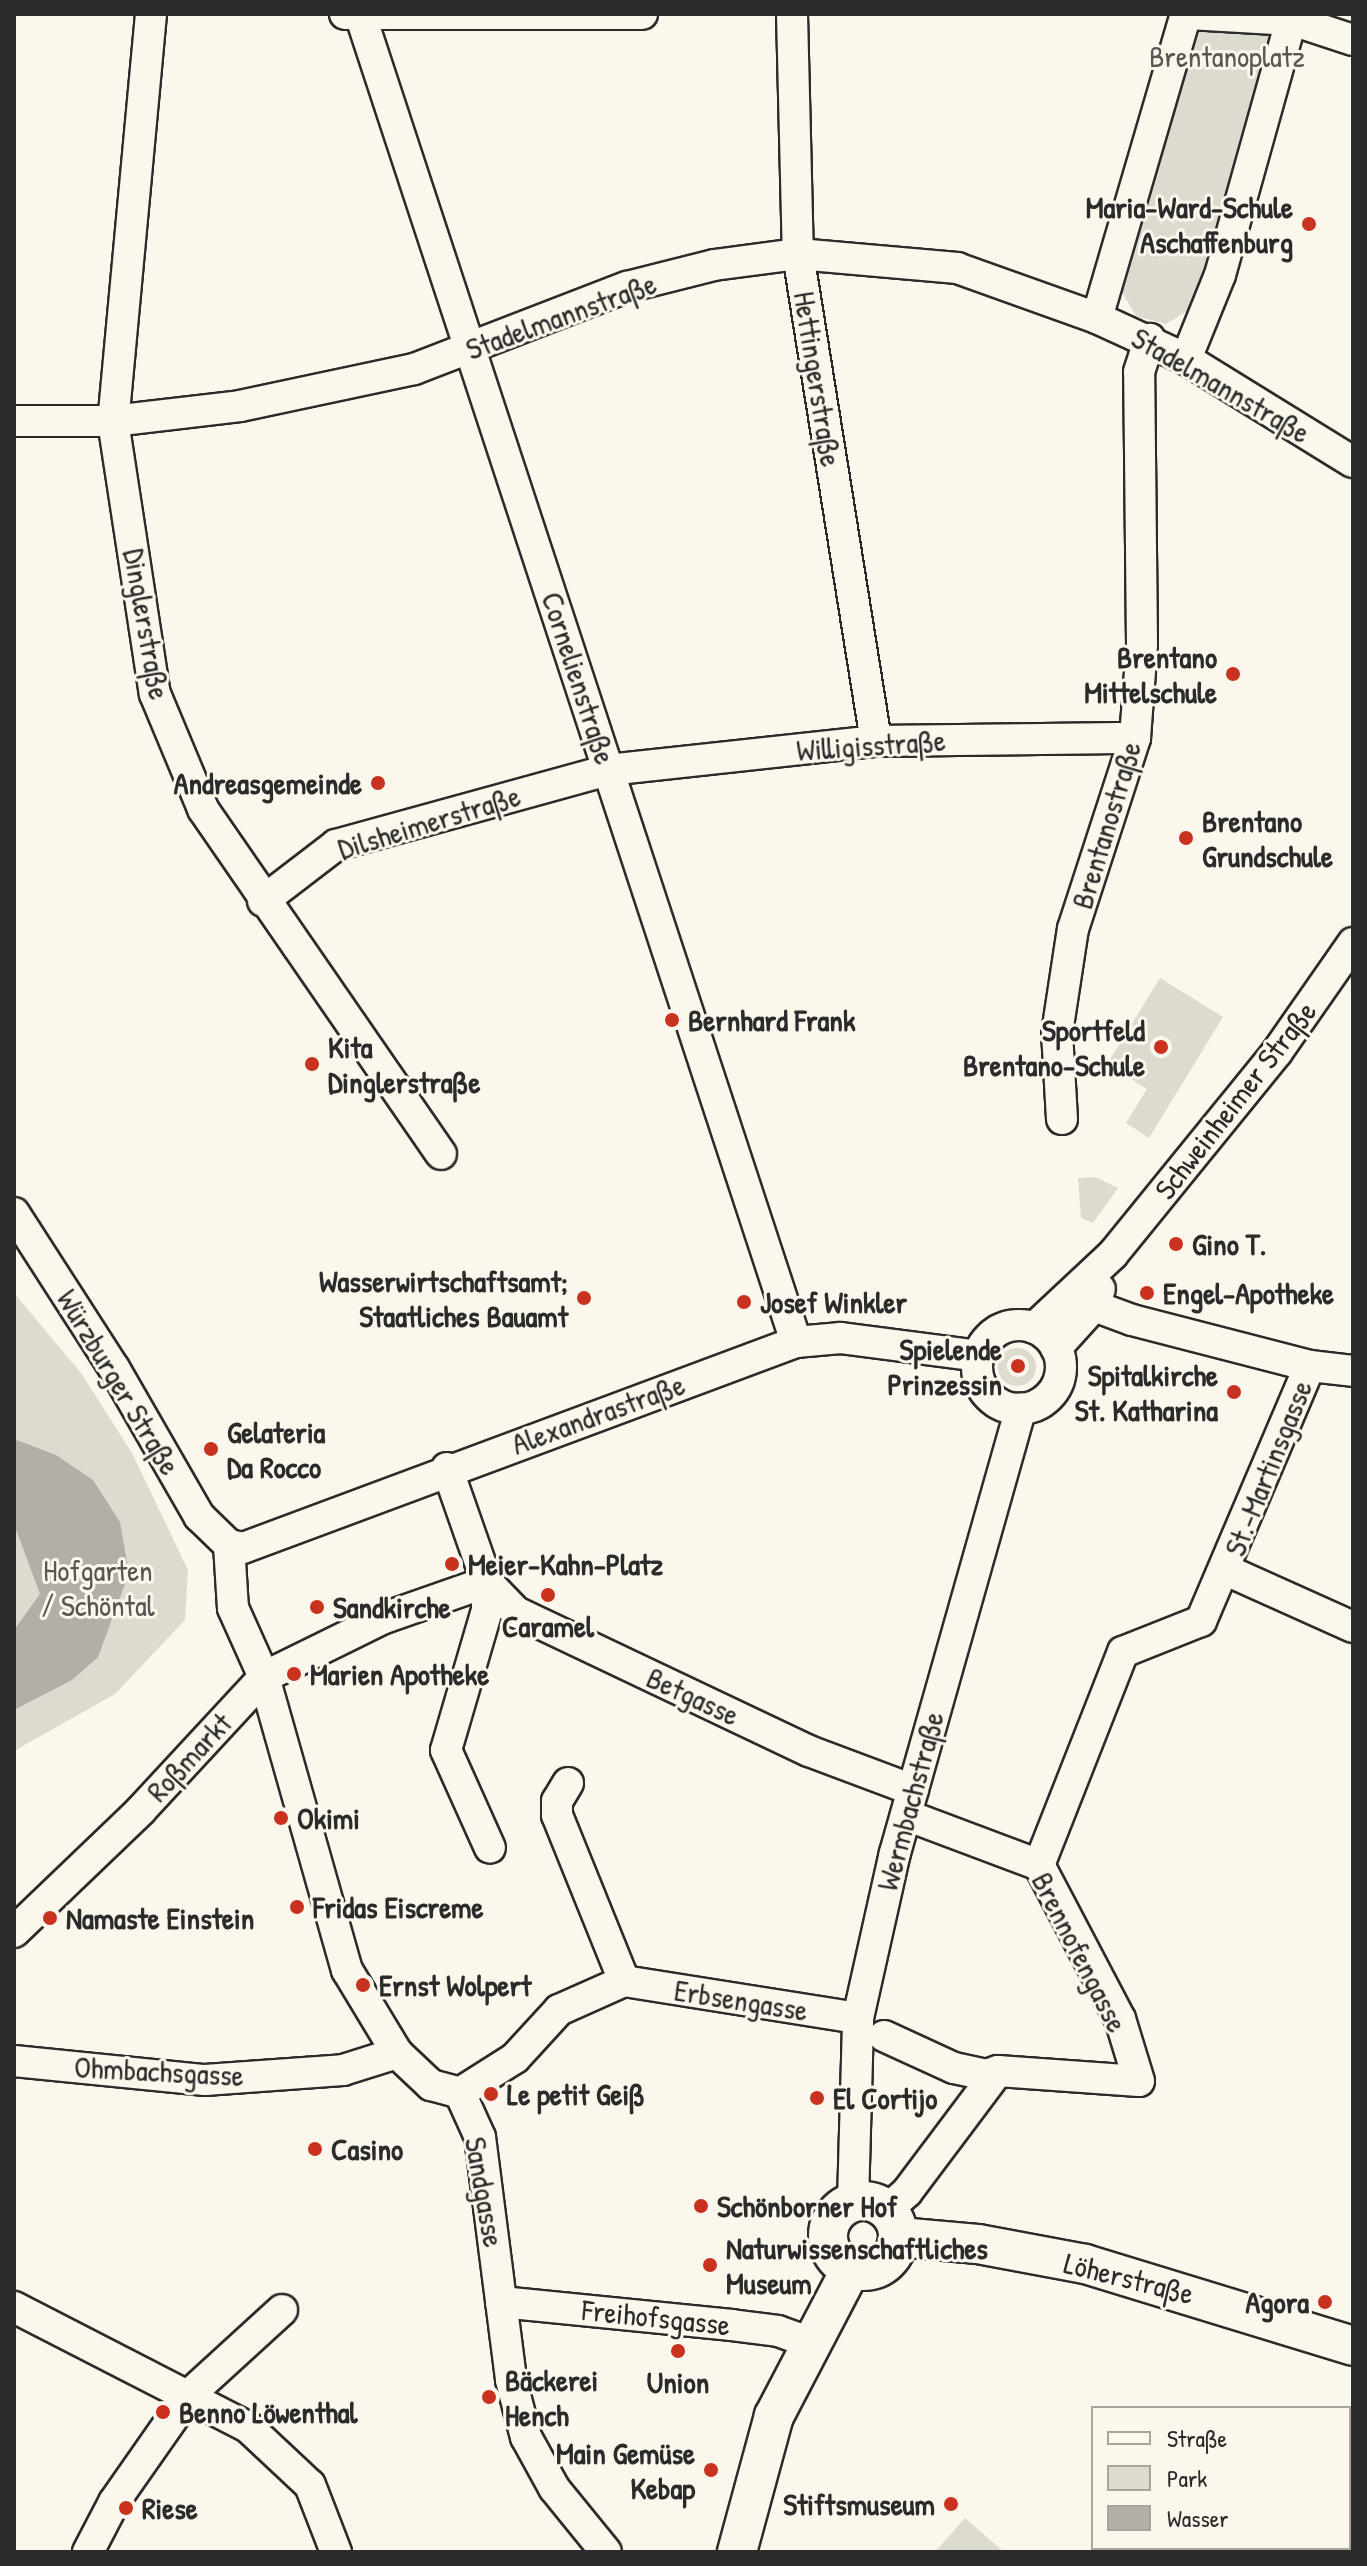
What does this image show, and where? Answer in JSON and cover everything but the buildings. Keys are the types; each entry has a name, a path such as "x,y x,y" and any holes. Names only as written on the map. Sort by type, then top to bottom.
{"main road":[{"path":"841,2209 880,2216 886,2263 862,2271 851,2269 830,2248 828,2234 841,2209"},
{"name":"Löherstraße","path":"880,2216 978,2244 1085,2264 1353,2346"},
{"path":"737,2552 774,2416 808,2342 851,2269"}],"street":[{"name":"Dinglerstraße","path":"151,14 113,421 155,694 203,809 263,901 441,1154"},
{"path":"355,15 642,14"},
{"name":"Hettingerstraße","path":"792,14 798,254 876,741"},
{"path":"1097,318 1187,14 1292,17 1353,40"},
{"name":"Cornelienstraße","path":"355,15 473,350 796,1342"},
{"path":"1186,359 1220,275 1292,17"},
{"name":"Stadelmannstraße","path":"14,421 113,421 240,406 414,369 473,350 627,287 714,265 798,254 957,268 1097,318 1150,339 1186,359 1353,462"},
{"name":"Brentanostraße","path":"1062,1119 1057,1033 1073,929 1135,738 1142,644 1139,372 1150,339"},
{"name":"Willigisstraße","path":"608,770 876,741 1135,738"},
{"name":"Dilsheimerstraße","path":"263,901 336,845 608,770"},
{"name":"Schweinheimer Straße","path":"1056,1348 1113,1254 1277,1052 1353,943"},
{"name":"Würzburger Straße","path":"14,1213 114,1368 199,1516 229,1545"},
{"path":"1084,1299 1310,1366 1353,1371"},
{"name":"Schweinheimer Straße","path":"1034,1328 1084,1299"},
{"path":"1034,1328 1056,1348 1058,1383 1048,1397 1021,1409 989,1397 977,1370 979,1356 1000,1330 1034,1328"},
{"name":"Alexandrastraße","path":"229,1545 259,1546 447,1468 796,1342 841,1338 979,1356"},
{"name":"St.-Martinsgasse","path":"1039,1865 1123,1652 1201,1621 1226,1570 1310,1366"},
{"name":"Wermbachstraße","path":"880,2216 858,2018 909,1802 1021,1409"},
{"path":"447,1468 487,1582 487,1610 446,1750 490,1848"},
{"path":"229,1545 233,1608 264,1677 347,1970 397,2053 431,2085 460,2093 515,2058 559,2010 624,1981 557,1815 557,1801 568,1783"},
{"name":"St.-Martinsgasse","path":"1226,1570 1353,1627"},
{"path":"264,1677 366,1626 487,1582"},
{"name":"Betgasse","path":"487,1582 516,1612 909,1802"},
{"name":"Roßmarkt","path":"14,1932 141,1810 264,1677"},
{"name":"Brennofengasse","path":"909,1802 1039,1865 1120,2019 1139,2081 998,2071"},
{"name":"Erbsengasse","path":"624,1981 858,2018"},
{"path":"884,2036 954,2068 986,2075 998,2071"},
{"name":"Ohmbachsgasse","path":"14,2061 205,2080 343,2070 397,2053"},
{"path":"880,2216 907,2192 998,2071"},
{"name":"Sandgasse","path":"460,2093 480,2137 511,2380 526,2437 554,2488 606,2552"},
{"name":"Freihofsgasse","path":"501,2302 732,2325 778,2331 808,2342"},
{"path":"14,2307 249,2428 289,2461 310,2485 336,2552"},
{"path":"88,2552 114,2502 189,2395 282,2310"}],"green space":[{"name":"Brentanoplatz","path":"1197,14 1281,14 1194,307 1166,324 1136,316 1122,292"},
{"name":"Sportfeld Brentano-Schule","path":"1160,978 1223,1017 1149,1138 1126,1123 1147,1089 1107,1064"},
{"path":"1095,1177 1118,1188 1093,1223 1081,1218 1078,1178"},
{"name":"Hofgarten / Schöntal","path":"14,1293 81,1373 132,1453 188,1570 185,1620 115,1694 14,1751"},
{"path":"1017,1348 1030,1354 1036,1367 1030,1380 1017,1386 1004,1380 998,1367 1004,1354"},
{"path":"965,2518 1004,2552 935,2552"}],"water":[{"path":"14,1439 56,1455 93,1480 120,1522 129,1573 98,1657 72,1680 14,1710 14,1630 40,1594 14,1524"}],"place":[{"name":"Maria-Ward-Schule Aschaffenburg","path":"1309,224"},
{"name":"Brentano Mittelschule","path":"1233,674"},
{"name":"Andreasgemeinde","path":"378,783"},
{"name":"Brentano Grundschule","path":"1186,838"},
{"name":"Bernhard Frank","path":"672,1020"},
{"name":"Sportfeld Brentano-Schule","path":"1161,1047"},
{"name":"Kita Dinglerstraße","path":"312,1064"},
{"name":"Gino T.","path":"1176,1244"},
{"name":"Engel-Apotheke","path":"1147,1293"},
{"name":"Wasserwirtschaftsamt; Staatliches Bauamt","path":"584,1298"},
{"name":"Josef Winkler","path":"744,1302"},
{"name":"Spielende Prinzessin","path":"1018,1366"},
{"name":"Spitalkirche St. Katharina","path":"1234,1392"},
{"name":"Gelateria Da Rocco","path":"211,1449"},
{"name":"Meier-Kahn-Platz","path":"452,1564"},
{"name":"Caramel","path":"548,1595"},
{"name":"Sandkirche","path":"317,1607"},
{"name":"Marien Apotheke","path":"294,1674"},
{"name":"Okimi","path":"281,1818"},
{"name":"Fridas Eiscreme","path":"297,1907"},
{"name":"Namaste Einstein","path":"50,1918"},
{"name":"Ernst Wolpert","path":"363,1985"},
{"name":"Le petit Geiß","path":"491,2094"},
{"name":"El Cortijo","path":"817,2098"},
{"name":"Casino","path":"315,2149"},
{"name":"Schönborner Hof","path":"701,2206"},
{"name":"Naturwissenschaftliches Museum","path":"710,2265"},
{"name":"Agora","path":"1325,2302"},
{"name":"Union","path":"678,2351"},
{"name":"Bäckerei Hench","path":"489,2397"},
{"name":"Benno Löwenthal","path":"163,2412"},
{"name":"Main Gemüse Kebap","path":"711,2470"},
{"name":"Stiftsmuseum","path":"951,2504"},
{"name":"Riese","path":"126,2508"}]}
